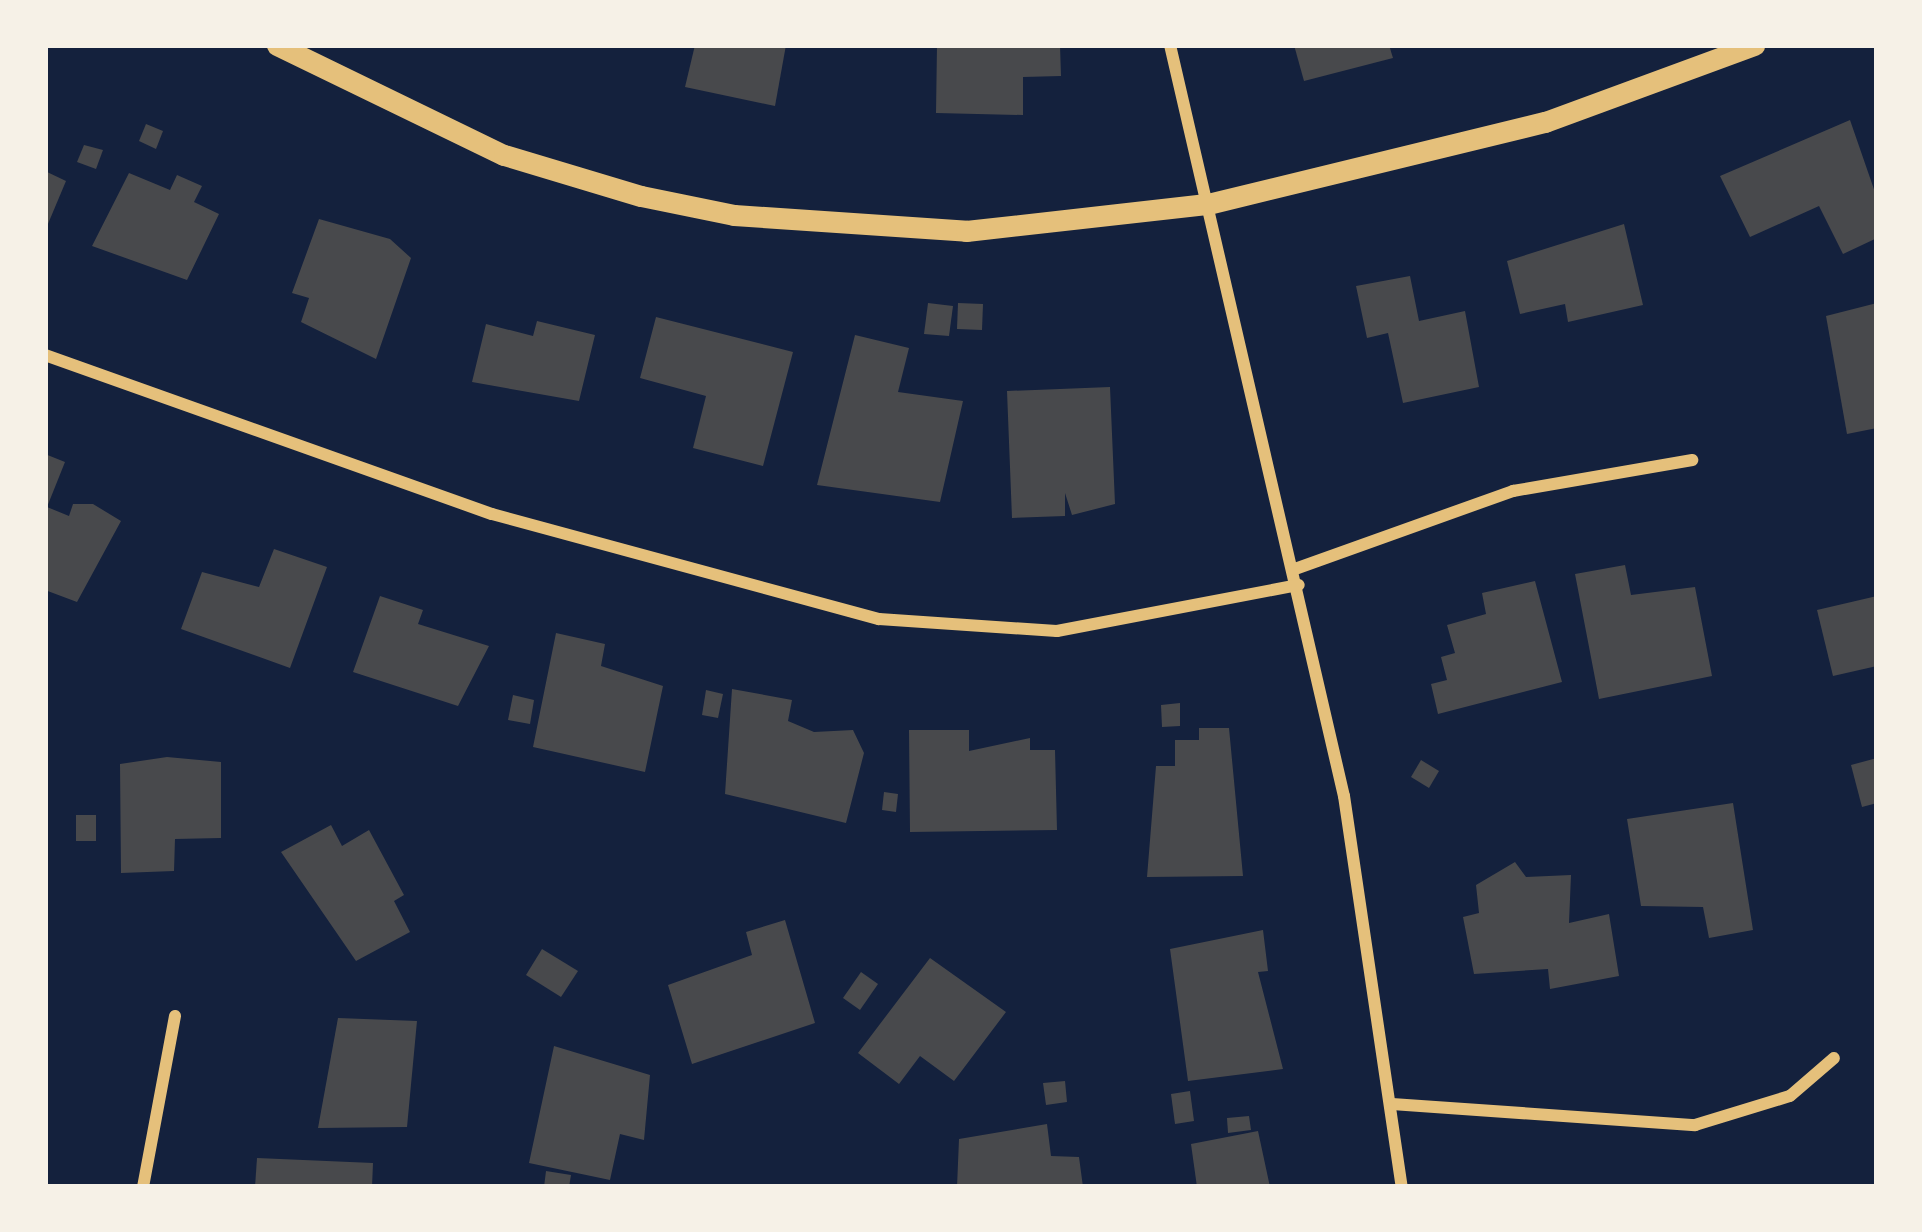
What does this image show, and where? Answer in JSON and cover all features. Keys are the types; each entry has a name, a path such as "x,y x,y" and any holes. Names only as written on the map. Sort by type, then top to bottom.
{"street":[{"path":"277,45 504,154 734,215 966,231 1208,203 1545,122 1754,45"},
{"path":"1170,45 1299,585 1392,1104 1402,1187"},
{"path":"45,355 492,514 879,619 1057,631 1299,585"},
{"path":"1295,568 1513,491 1692,460"},
{"path":"143,1187 175,1016"},
{"path":"1392,1104 1695,1125 1790,1096 1834,1058"}],"building":[{"path":"695,45 786,45 775,106 685,87"},
{"path":"937,45 1060,45 1061,76 1023,77 1023,115 936,113"},
{"path":"1294,45 1389,45 1393,58 1304,81"},
{"path":"1850,120 1877,198 1877,238 1843,254 1819,206 1750,237 1720,176"},
{"path":"146,124 163,131 156,149 139,141"},
{"path":"84,145 103,150 96,169 77,162"},
{"path":"45,171 66,181 45,231"},
{"path":"129,173 170,190 177,175 202,186 194,202 219,214 187,280 92,246"},
{"path":"319,219 390,239 411,258 376,359 301,322 309,298 292,293"},
{"path":"1624,224 1643,305 1568,322 1565,304 1520,314 1507,261"},
{"path":"1410,276 1419,321 1465,311 1479,387 1403,403 1388,333 1367,338 1356,286"},
{"path":"928,303 953,306 949,336 924,334"},
{"path":"958,303 983,304 982,330 957,329"},
{"path":"1877,303 1877,428 1847,434 1826,316"},
{"path":"656,317 793,352 763,466 693,448 706,396 640,378"},
{"path":"537,321 595,335 579,401 472,382 486,324 533,336"},
{"path":"855,335 909,348 898,392 963,401 940,502 817,485"},
{"path":"1110,387 1115,504 1072,515 1065,493 1065,516 1012,518 1007,391"},
{"path":"45,454 65,462 47,507 69,516 73,504 93,504 121,521 77,602 45,590"},
{"path":"274,549 327,567 290,668 181,629 202,572 259,587"},
{"path":"1625,565 1631,595 1695,587 1712,676 1599,699 1575,574"},
{"path":"1535,581 1562,682 1438,714 1431,684 1447,680 1441,657 1455,653 1447,625 1486,614 1482,593"},
{"path":"380,596 423,610 418,624 489,646 458,706 353,672"},
{"path":"1877,596 1877,666 1833,676 1817,610"},
{"path":"556,633 605,644 601,666 663,686 645,772 533,747"},
{"path":"732,689 792,700 788,721 814,732 853,730 864,753 846,823 725,794"},
{"path":"706,690 723,694 718,718 702,715"},
{"path":"513,695 534,700 530,724 508,720"},
{"path":"1180,703 1180,726 1162,727 1161,705"},
{"path":"1199,728 1229,728 1243,876 1147,877 1156,766 1175,766 1175,740 1199,740"},
{"path":"909,730 969,730 969,751 1030,738 1030,750 1055,750 1057,830 910,832"},
{"path":"167,757 221,762 221,838 175,839 174,871 121,873 120,764"},
{"path":"1877,758 1877,803 1862,807 1851,765"},
{"path":"1421,760 1439,771 1429,788 1411,777"},
{"path":"884,792 898,794 896,812 882,810"},
{"path":"1733,803 1753,930 1709,938 1703,907 1641,906 1627,819"},
{"path":"76,815 96,815 96,841 76,841"},
{"path":"331,825 342,846 369,830 404,895 394,901 410,932 356,961 281,852"},
{"path":"1515,862 1526,877 1571,875 1569,923 1609,914 1619,976 1550,989 1548,969 1474,974 1463,917 1479,913 1476,885"},
{"path":"785,920 815,1023 692,1064 668,985 752,955 746,932"},
{"path":"1263,930 1268,971 1258,972 1283,1069 1188,1081 1170,949"},
{"path":"542,949 578,971 561,997 526,975"},
{"path":"930,958 1006,1012 954,1081 920,1056 899,1084 858,1053"},
{"path":"861,972 878,984 860,1010 843,998"},
{"path":"338,1018 417,1021 407,1127 318,1128"},
{"path":"554,1046 650,1075 644,1140 620,1134 610,1180 529,1163"},
{"path":"1065,1081 1067,1102 1046,1105 1043,1083"},
{"path":"1190,1091 1194,1121 1175,1124 1171,1094"},
{"path":"1249,1116 1251,1130 1228,1133 1227,1118"},
{"path":"1047,1124 1051,1156 1079,1157 1083,1187 957,1187 959,1139"},
{"path":"1258,1131 1270,1187 1197,1187 1191,1144"},
{"path":"257,1158 373,1163 372,1187 255,1187"},
{"path":"546,1171 571,1175 569,1187 544,1187"}]}
